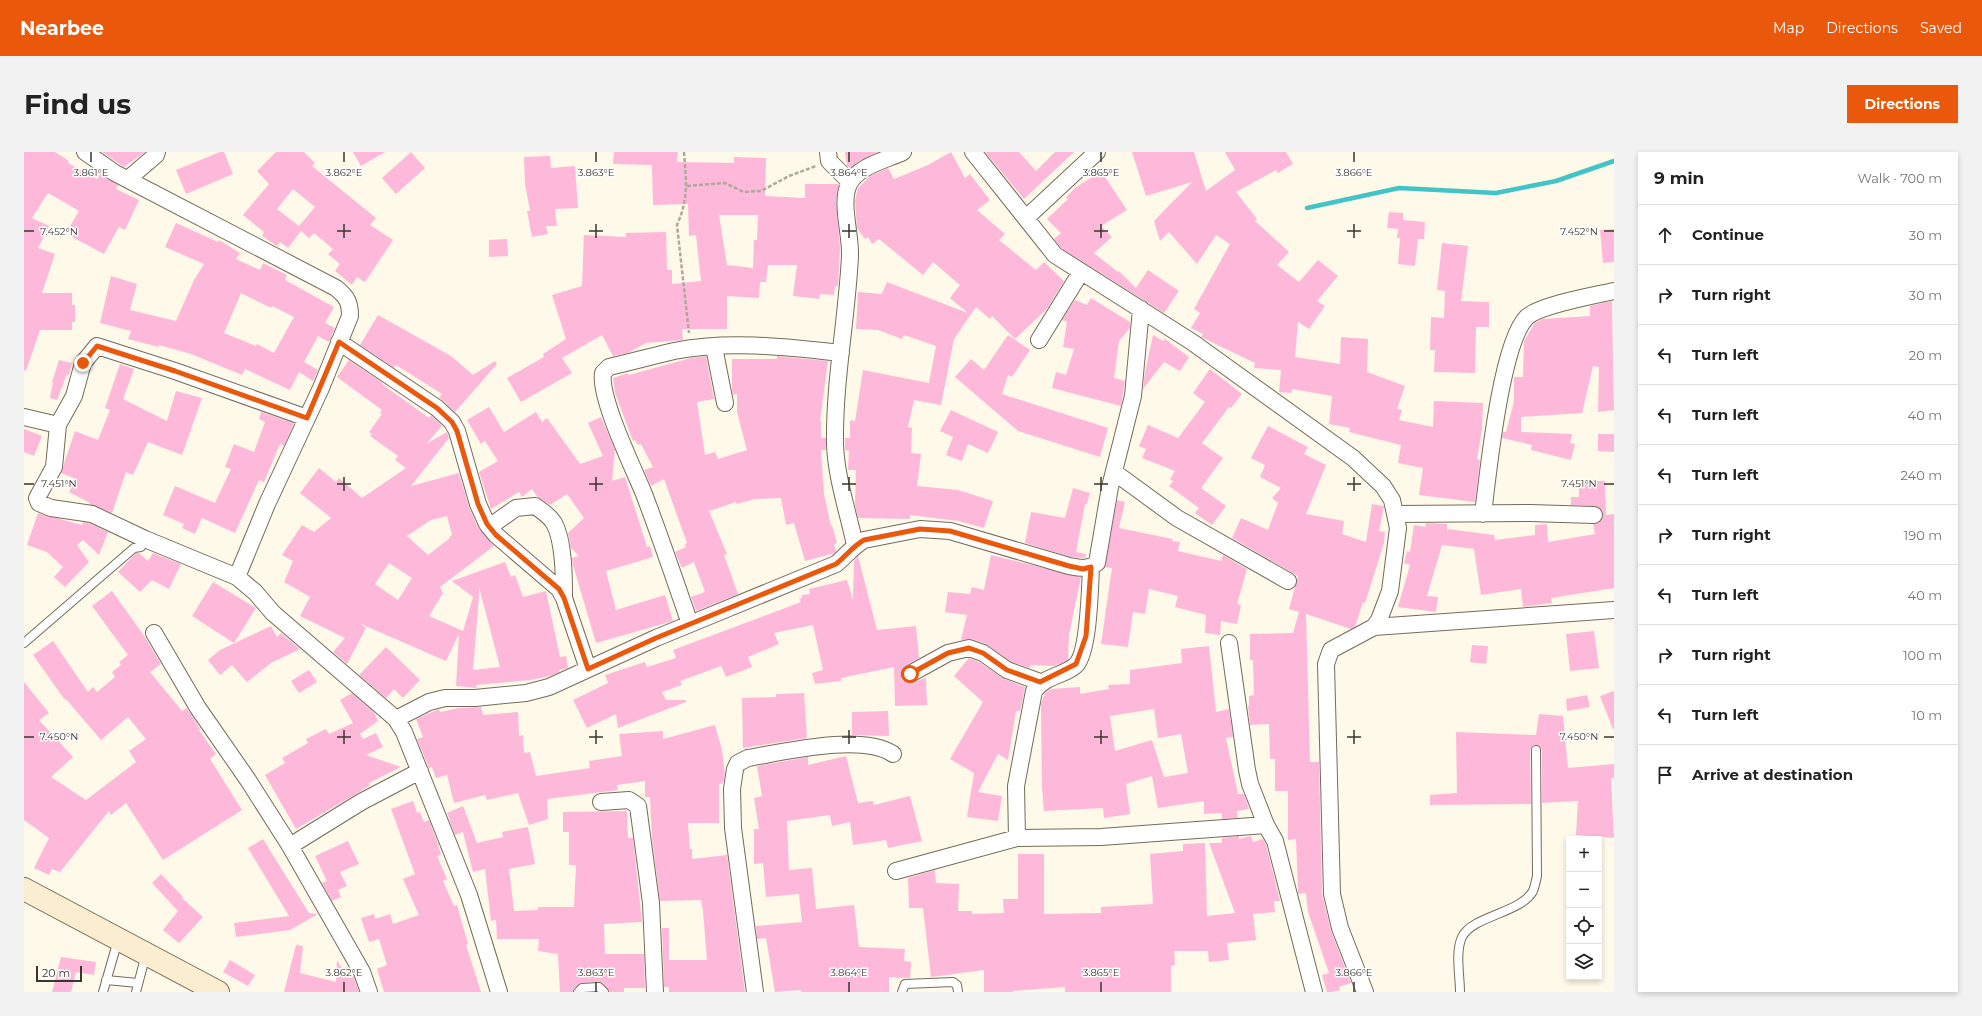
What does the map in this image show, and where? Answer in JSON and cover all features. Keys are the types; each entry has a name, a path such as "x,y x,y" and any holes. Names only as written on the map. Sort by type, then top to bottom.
{"main road":[{"path":"24,889 218,992"}],"street":[{"path":"85,152 115,173 336,288 347,297 350,305 350,316 237,577"},
{"path":"128,180 156,155 157,152"},
{"path":"855,545 840,478 835,445 836,409 850,254 845,195 850,182 859,172 903,152"},
{"path":"973,152 1056,255 1192,342 1353,458 1383,486 1392,500 1398,528 1390,591 1379,620 1374,627"},
{"path":"1026,218 1097,152"},
{"path":"829,156 850,182"},
{"path":"1039,340 1081,272"},
{"path":"1483,514 1490,456 1508,359 1519,329 1528,316 1543,309 1614,291"},
{"path":"396,719 429,702 445,698 475,698 526,693 549,687 690,624 836,564 845,557 855,545 864,540 920,529 950,531 1069,566 1083,569 1091,567 1097,563 1114,472 1133,396 1141,310"},
{"path":"339,342 437,408 452,422 457,431 478,504 489,527 496,535 559,589 564,598 588,669"},
{"path":"307,418 175,371 97,346 83,363 74,396 58,424 54,467 37,498 39,503 51,508 92,514 145,539 237,577 255,592 273,613 396,719 404,732 469,895 499,992"},
{"path":"690,624 644,494 620,438 603,388 603,373 609,367 676,351 714,347 781,346 841,353"},
{"path":"714,347 725,403"},
{"path":"24,417 58,424"},
{"path":"1114,472 1177,518 1288,581"},
{"path":"489,527 516,508 535,506 548,515 554,523 563,556 564,598"},
{"path":"1396,514 1594,515"},
{"path":"1017,838 1016,786 1034,691 1040,682 1076,664 1080,657 1086,636 1091,567"},
{"path":"1366,992 1340,928 1332,894 1326,664 1331,650 1374,627 1614,610"},
{"path":"154,633 198,708 248,780 290,846 362,972 369,992"},
{"path":"1229,643 1250,784 1266,825 1275,841 1314,992"},
{"path":"910,674 948,653 969,648 983,653 1007,670 1040,682"},
{"path":"755,992 733,828 732,789 735,769 738,763 748,758 830,746 861,744 886,750 893,754"},
{"path":"290,846 360,802 420,771"},
{"path":"601,802 629,800 638,806 651,903 655,992"},
{"path":"896,871 1017,838 1101,837 1266,825"}],"lane":[{"path":"24,643 134,548 141,547 145,539"},
{"path":"1460,992 1459,950 1462,936 1474,925 1519,903 1533,891 1537,876 1536,750"},
{"path":"103,992 118,939"},
{"path":"136,992 146,954"},
{"path":"106,980 138,983"},
{"path":"902,992 904,984 953,982 957,985 958,992"},
{"path":"578,992 582,988 599,988 604,992"}],"path":[{"path":"684,152 687,186 682,213 677,225 691,349"},
{"path":"687,186 725,183 744,192 761,191 829,156"}],"building":[{"path":"24,152 55,152 69,161 68,163 97,179 100,174 118,185 116,189 139,200 125,230 119,227 104,254 72,237 76,230 70,226 79,211 48,193 32,218 49,226 38,248 55,254 42,293 72,293 72,305 75,305 75,322 72,322 72,330 40,330 26,371 24,370"},
{"path":"102,152 145,152 124,167"},
{"path":"220,152 224,152 233,174 186,194 176,170"},
{"path":"276,152 304,152 315,163 312,166 376,218 370,225 393,240 365,282 357,277 352,285 335,271 340,264 328,254 333,249 314,233 309,238 301,231 288,248 280,242 277,246 262,236 264,232 243,215 269,184 257,171","holes":["293,189 315,207 299,226 277,209"]},
{"path":"353,152 385,152 361,166"},
{"path":"411,152 425,168 396,194 382,178"},
{"path":"614,152 678,152 677,162 734,163 734,157 766,158 765,196 805,198 805,184 839,184 836,200 840,248 838,286 835,286 834,295 820,294 819,299 793,296 797,265 768,265 766,282 760,282 759,298 727,296 727,329 682,329 683,340 646,343 628,353 613,356 602,335 562,358 572,373 521,402 507,378 544,357 543,354 566,339 552,295 582,286 584,235 626,237 626,233 666,232 667,270 672,270 672,284 701,281 696,235 689,236 688,204 653,205 652,165 613,164","holes":["719,215 758,215 757,240 754,240 753,268 727,265"]},
{"path":"845,152 877,152 861,160 850,168 847,166"},
{"path":"951,152 965,178 970,174 990,200 977,210 1005,234 999,240 1036,270 1044,262 1064,281 1047,309 1015,339 992,316 990,319 976,307 954,339 941,405 914,400 908,427 912,428 911,453 921,454 917,486 958,490 993,501 984,528 958,521 910,515 910,519 858,518 855,505 856,470 848,470 849,451 845,450 845,438 850,438 850,420 855,421 863,370 929,383 936,346 904,335 902,339 878,330 856,329 858,292 882,294 887,282 968,313 950,298 960,285 933,262 923,275 879,239 872,244 868,237 865,239 857,228 855,201 858,188 870,176 888,168 894,179 928,165"},
{"path":"985,152 1019,152 1036,171 1055,152 1074,152 1024,199"},
{"path":"1132,152 1194,152 1206,191 1235,170 1225,152 1286,152 1293,164 1278,173 1276,170 1236,192 1257,219 1255,221 1289,252 1277,265 1299,282 1318,260 1338,276 1317,301 1325,306 1309,329 1298,322 1295,357 1340,364 1341,337 1368,339 1367,372 1405,386 1397,409 1402,410 1399,420 1433,427 1434,401 1483,403 1482,429 1477,459 1480,460 1475,502 1419,495 1423,468 1398,463 1401,445 1349,432 1350,428 1329,424 1332,396 1292,389 1292,393 1279,392 1281,370 1254,368 1255,363 1201,337 1203,334 1191,328 1200,313 1194,309 1230,244 1216,235 1197,264 1169,232 1160,241 1154,221 1192,182 1146,196"},
{"path":"550,156 551,168 575,166 578,208 555,209 557,226 546,226 548,234 532,237 527,211 530,211 525,184 524,157"},
{"path":"1101,171 1127,210 1101,226 1112,237 1094,253 1118,272 1119,271 1136,288 1148,270 1179,291 1164,313 1061,248 1054,239 1061,233 1047,219 1068,199 1066,197 1075,188"},
{"path":"1389,212 1403,213 1403,220 1425,222 1424,239 1418,239 1415,266 1398,264 1400,238 1397,238 1398,229 1387,228"},
{"path":"176,223 218,242 219,240 240,253 236,259 260,270 263,263 287,275 285,280 334,307 325,323 335,328 329,342 318,336 304,362 318,370 313,381 299,372 290,390 245,369 242,375 191,354 159,345 159,347 128,339 131,331 100,323 111,276 137,284 130,310 176,321 194,280 204,264 165,247","holes":["241,293 271,308 272,306 294,317 274,353 257,344 256,346 224,333"]},
{"path":"1614,229 1614,262 1603,263 1600,230"},
{"path":"507,239 508,256 489,257 489,240"},
{"path":"1442,243 1468,246 1461,301 1489,302 1489,327 1476,327 1475,373 1434,372 1435,350 1430,350 1431,317 1444,318 1445,291 1437,290"},
{"path":"1091,298 1130,322 1130,328 1119,341 1114,378 1125,381 1121,406 1052,388 1056,372 1066,375 1074,349 1063,347 1067,322 1062,320 1075,300 1087,305"},
{"path":"1612,301 1614,410 1598,412 1599,367 1593,366 1582,413 1521,417 1521,432 1572,434 1570,443 1575,444 1571,460 1531,450 1532,445 1502,438 1503,432 1506,432 1514,402 1514,377 1523,377 1524,341 1534,324 1542,319 1590,316 1590,306"},
{"path":"378,315 451,356 473,375 495,361 497,364 455,412 439,397 442,394 396,365 394,368 360,345"},
{"path":"1008,335 1030,350 1012,377 1008,375 1002,394 1108,428 1100,457 1018,431 955,377 971,359 984,370"},
{"path":"1153,335 1163,341 1165,339 1189,357 1180,371 1164,362 1143,389 1145,372"},
{"path":"706,356 714,399 697,402 705,455 715,452 718,459 747,450 737,412 737,394 733,395 732,390 732,359 777,359 777,356 828,361 820,421 821,438 826,438 826,450 821,450 824,494 831,526 832,525 837,543 834,544 836,551 835,553 805,561 794,523 786,525 781,498 755,499 737,504 736,502 709,511 727,554 724,555 738,594 696,611 691,597 705,592 694,562 682,568 675,552 686,547 685,544 687,543 664,479 651,486 644,470 653,467 641,444 638,445 635,440 633,441 615,393 613,378 691,358"},
{"path":"59,360 72,363 69,375 67,374 57,400 50,398 52,382"},
{"path":"349,360 383,383 382,384 429,418 431,415 442,426 426,444 447,432 449,438 411,486 459,473 469,507 478,528 494,546 440,587 443,593 429,616 463,631 473,597 452,581 505,562 511,577 515,575 523,597 546,591 560,657 566,656 568,668 559,670 560,672 550,676 531,680 476,685 477,688 456,686 459,634 446,661 361,624 366,628 347,664 333,652 345,638 300,616 310,597 284,582 293,561 282,555 302,525 314,532 331,518 300,493 319,468 336,482 339,478 362,498 406,468 395,460 398,456 370,436 372,434 369,432 382,414 380,413 382,410 337,377","holes":["447,516 452,535 428,555 407,536 431,520","389,563 412,578 398,600 375,584","479,587 500,667 473,670"]},
{"path":"120,364 134,369 123,399 167,421 176,391 202,398 182,455 148,442 133,475 126,472 112,513 89,504 90,503 69,492 76,479 61,473 75,431 98,440 110,410 105,408"},
{"path":"1210,369 1242,394 1231,408 1229,407 1202,443 1223,458 1201,488 1226,506 1212,525 1195,513 1199,508 1169,486 1173,481 1170,479 1175,471 1142,458 1146,449 1139,446 1148,425 1178,438 1205,402 1193,393"},
{"path":"489,407 504,432 536,412 542,422 547,418 580,464 603,456 588,423 601,417 615,450 612,481 625,477 647,547 650,546 653,557 606,571 616,610 665,595 673,621 596,643 573,565 572,558 579,556 571,548 568,533 584,518 567,494 550,505 538,498 532,489 522,497 519,492 491,509 479,472 498,461 485,441 481,444 467,420"},
{"path":"951,410 998,432 988,453 968,444 962,461 946,455 953,437 940,431"},
{"path":"261,412 294,423 284,446 280,444 264,482 259,480 235,533 202,518 195,534 182,528 184,524 163,515 175,486 215,503 231,469 225,467 234,444 254,452 265,422 259,419"},
{"path":"1268,426 1308,447 1304,454 1326,465 1306,514 1344,521 1342,534 1366,542 1372,504 1384,506 1379,531 1385,532 1384,543 1365,603 1363,602 1355,627 1351,629 1306,614 1310,762 1319,762 1322,894 1331,931 1351,983 1339,987 1340,990 1332,992 1327,992 1322,975 1329,973 1308,912 1306,893 1298,894 1296,839 1288,840 1288,791 1275,791 1275,759 1270,759 1269,724 1250,725 1248,706 1249,696 1254,695 1253,660 1250,660 1250,634 1293,633 1299,612 1289,609 1298,576 1232,538 1241,518 1268,530 1278,503 1272,498 1281,488 1260,477 1265,465 1251,458"},
{"path":"24,429 42,436 34,456 24,452"},
{"path":"1598,434 1614,434 1614,452 1598,451"},
{"path":"1579,481 1605,481 1606,515 1614,514 1614,588 1551,598 1552,603 1523,607 1521,589 1481,595 1474,549 1442,545 1427,596 1438,597 1436,612 1398,607 1410,565 1404,563 1407,551 1410,552 1414,525 1425,527 1426,523 1447,524 1447,529 1494,535 1495,540 1535,535 1535,525 1547,524 1548,542 1595,534 1593,524 1602,520 1603,511 1595,506 1571,505 1571,497 1579,497"},
{"path":"1073,488 1090,493 1087,504 1085,504 1076,552 1086,554 1085,558 1071,557 1025,543 1031,512 1065,518"},
{"path":"1117,500 1125,502 1119,528 1173,539 1172,541 1180,542 1178,551 1221,561 1223,555 1247,569 1237,604 1241,605 1237,624 1221,621 1220,635 1205,633 1206,615 1175,607 1178,596 1149,589 1145,614 1133,612 1128,647 1101,644 1112,568 1105,567"},
{"path":"38,513 82,525 83,522 89,523 108,532 99,555 83,540 77,545 89,562 65,587 54,577 63,567 47,552 27,545"},
{"path":"136,553 139,553 148,561 153,553 181,564 169,589 152,580 140,592 118,572"},
{"path":"991,555 1081,577 1069,635 1068,659 1066,661 1054,666 1031,665 1030,668 1011,662 986,644 972,639 961,640 967,615 945,612 948,592 970,594 972,587 984,590"},
{"path":"858,556 877,630 916,626 919,658 905,666 901,674 902,679 909,683 926,678 927,705 895,706 894,667 841,678 841,681 815,684 812,673 823,670 813,625 774,633 779,644 748,657 752,667 726,677 721,666 680,681 682,685 662,692 666,700 686,700 686,702 618,728 616,714 587,728 573,700 608,683 605,675 645,662 647,667 676,658 673,650 801,602 799,599 802,598 802,595 810,594 809,589 847,580 853,600 854,561"},
{"path":"213,582 256,608 234,643 192,616"},
{"path":"112,591 145,637 161,664 150,672 182,711 187,708 200,729 199,730 216,754 210,759 242,810 163,860 126,803 111,815 109,811 60,872 52,869 49,875 34,868 49,838 24,820 24,682 49,713 39,720 73,757 51,777 86,800 136,762 129,751 146,739 128,717 101,740 66,699 65,700 33,655 53,641 88,692 93,687 97,692 115,677 112,672 121,665 119,662 128,655 92,606"},
{"path":"271,626 277,637 281,633 300,649 271,663 247,682 232,665 220,675 208,660 220,650"},
{"path":"1594,631 1599,668 1570,671 1566,634"},
{"path":"1472,645 1488,646 1486,664 1470,662"},
{"path":"1209,646 1216,712 1229,709 1233,737 1226,738 1238,794 1244,794 1249,809 1237,811 1238,818 1222,819 1222,813 1204,814 1204,801 1158,808 1152,776 1126,784 1130,814 1104,818 1103,808 1044,811 1042,787 1041,704 1045,693 1051,689 1080,687 1080,694 1109,689 1108,685 1130,684 1130,670 1182,663 1181,649","holes":["1154,709 1158,738 1181,734 1188,773 1164,777 1152,740 1115,751 1110,716"]},
{"path":"386,647 420,680 403,698 394,689 386,698 359,675"},
{"path":"969,658 979,662 1004,679 1025,687 1020,711 1016,711 1008,760 998,754 978,792 1002,796 998,821 967,817 974,773 950,759 983,702 954,676"},
{"path":"309,670 317,682 299,693 291,681"},
{"path":"1614,691 1614,728 1613,729 1600,696"},
{"path":"352,693 374,712 378,721 360,734 363,739 376,733 383,747 366,755 401,767 369,783 370,785 361,791 296,829 265,775 285,763 282,758 308,743 306,739 326,729 329,734 353,723 340,700"},
{"path":"804,693 807,738 743,748 742,698 776,697 776,694"},
{"path":"1587,695 1590,707 1567,711 1566,699"},
{"path":"481,707 483,715 518,712 519,736 523,735 524,753 530,752 536,776 590,768 589,761 622,756 619,734 663,731 663,739 715,725 722,750 725,774 723,783 719,784 719,823 688,823 690,849 692,849 692,859 727,855 745,992 669,992 669,987 664,987 662,928 669,928 669,960 707,960 703,911 701,900 660,901 652,838 650,797 645,797 645,781 617,785 618,790 547,799 548,819 529,825 518,793 487,800 485,795 454,803 447,775 436,778 432,767 429,768 417,739 423,737 416,719 439,709 440,712 459,708"},
{"path":"888,711 889,736 852,735 852,712"},
{"path":"1539,714 1563,716 1568,768 1614,764 1614,778 1611,778 1614,838 1576,835 1578,801 1542,803 1542,750 1536,745 1530,750 1531,804 1430,805 1430,795 1457,793 1456,732 1536,735"},
{"path":"846,756 858,803 873,801 874,805 910,796 922,841 888,848 886,840 853,845 850,822 832,826 830,815 787,821 789,870 812,868 816,909 854,905 859,947 905,949 904,961 911,962 910,978 889,977 889,992 801,992 801,990 775,992 766,938 757,939 756,926 802,922 799,894 766,897 763,863 754,864 754,829 759,829 754,798 762,796 757,766 808,757 808,765"},
{"path":"413,801 417,813 420,812 424,822 429,820 437,841 441,855 437,856 447,879 443,881 454,906 457,905 468,944 466,945 481,992 384,992 377,969 387,965 379,939 369,942 361,918 374,914 375,919 390,914 393,924 419,915 403,879 415,874 391,809"},
{"path":"463,806 477,843 503,837 502,832 528,827 535,864 509,869 514,911 538,910 538,907 574,907 576,865 569,865 569,832 563,832 563,812 627,811 628,838 633,838 642,922 604,924 605,954 644,954 645,988 624,988 624,992 609,992 603,983 599,982 581,983 574,988 573,992 560,992 558,954 538,951 539,939 497,939 496,920 491,921 485,869 473,872 463,832 455,835 447,813"},
{"path":"1239,836 1239,839 1251,836 1253,842 1263,839 1266,845 1280,901 1274,901 1275,912 1253,914 1256,940 1227,943 1229,960 1209,962 1208,951 1174,951 1175,965 1171,966 1171,992 1065,992 1065,987 1013,992 984,992 984,970 931,977 923,908 909,908 908,878 935,870 936,883 959,884 958,911 972,911 972,914 1004,913 1003,899 1018,899 1018,854 1044,854 1044,914 1101,913 1101,907 1153,904 1150,854 1183,851 1183,844 1205,843 1207,916 1235,913 1209,843 1222,843 1222,838"},
{"path":"263,839 309,913 318,914 290,930 236,937 234,923 289,916 248,848"},
{"path":"348,841 359,864 340,872 347,886 338,890 341,897 332,901 322,883 327,881 315,856"},
{"path":"161,874 183,897 182,898 203,917 179,943 163,930 178,911 152,883"},
{"path":"296,945 303,946 300,973 336,982 337,960 348,978 353,975 359,992 284,992"},
{"path":"61,957 96,962 94,975 76,972 71,992 52,992"},
{"path":"230,960 255,975 248,986 223,972"}],"waterway":[{"path":"1307,208 1399,188 1496,193 1556,181 1614,161"}],"route":[{"path":"83,363 97,346 175,371 307,418 321,388 339,342 437,408 452,422 457,431 466,458 478,504 487,524 496,535 559,589 564,598 588,669 656,638 836,564 845,557 855,545 864,540 920,529 950,531 1069,566 1083,569 1091,567 1086,636 1080,657 1076,664 1040,682 1007,670 983,653 969,648 948,653 910,674"}]}
